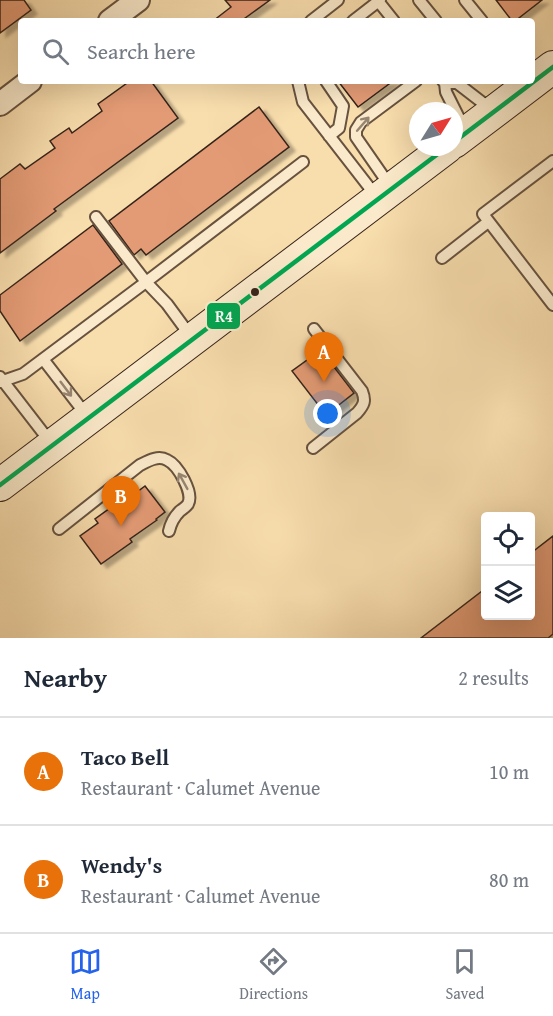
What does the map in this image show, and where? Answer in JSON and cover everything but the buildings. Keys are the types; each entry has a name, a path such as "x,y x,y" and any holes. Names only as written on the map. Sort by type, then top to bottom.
{"main road":[{"path":"463,135 529,84"},
{"path":"0,485 435,156"}],"street":[{"path":"114,18 138,0"},
{"path":"0,104 26,84"}],"lane":[{"path":"419,0 434,18"},
{"path":"465,0 480,18"},
{"path":"356,18 379,1 392,18"},
{"path":"314,18 333,2"},
{"path":"299,84 303,102 329,136 385,194"},
{"path":"328,84 343,106 339,128 329,136"},
{"path":"385,194 356,137 356,130 361,122 412,84"},
{"path":"444,84 448,102"},
{"path":"460,84 494,111"},
{"path":"553,161 483,214 553,305"},
{"path":"53,445 1,380 23,374 44,359 303,162"},
{"path":"96,217 193,339"},
{"path":"442,258 489,222"},
{"path":"314,329 362,390 365,398 357,413 314,448"},
{"path":"44,359 88,418"},
{"path":"59,529 140,465 154,459 167,459 177,469 189,493 188,504 171,522 169,531"}],"transit line":[{"name":"R4","path":"535,81 553,67"},
{"name":"R4","path":"463,135 531,84"},
{"name":"R4","path":"0,485 435,156"}],"place":[{"name":"Taco Bell","path":"324,382"},
{"name":"Wendy's","path":"121,526"}]}
